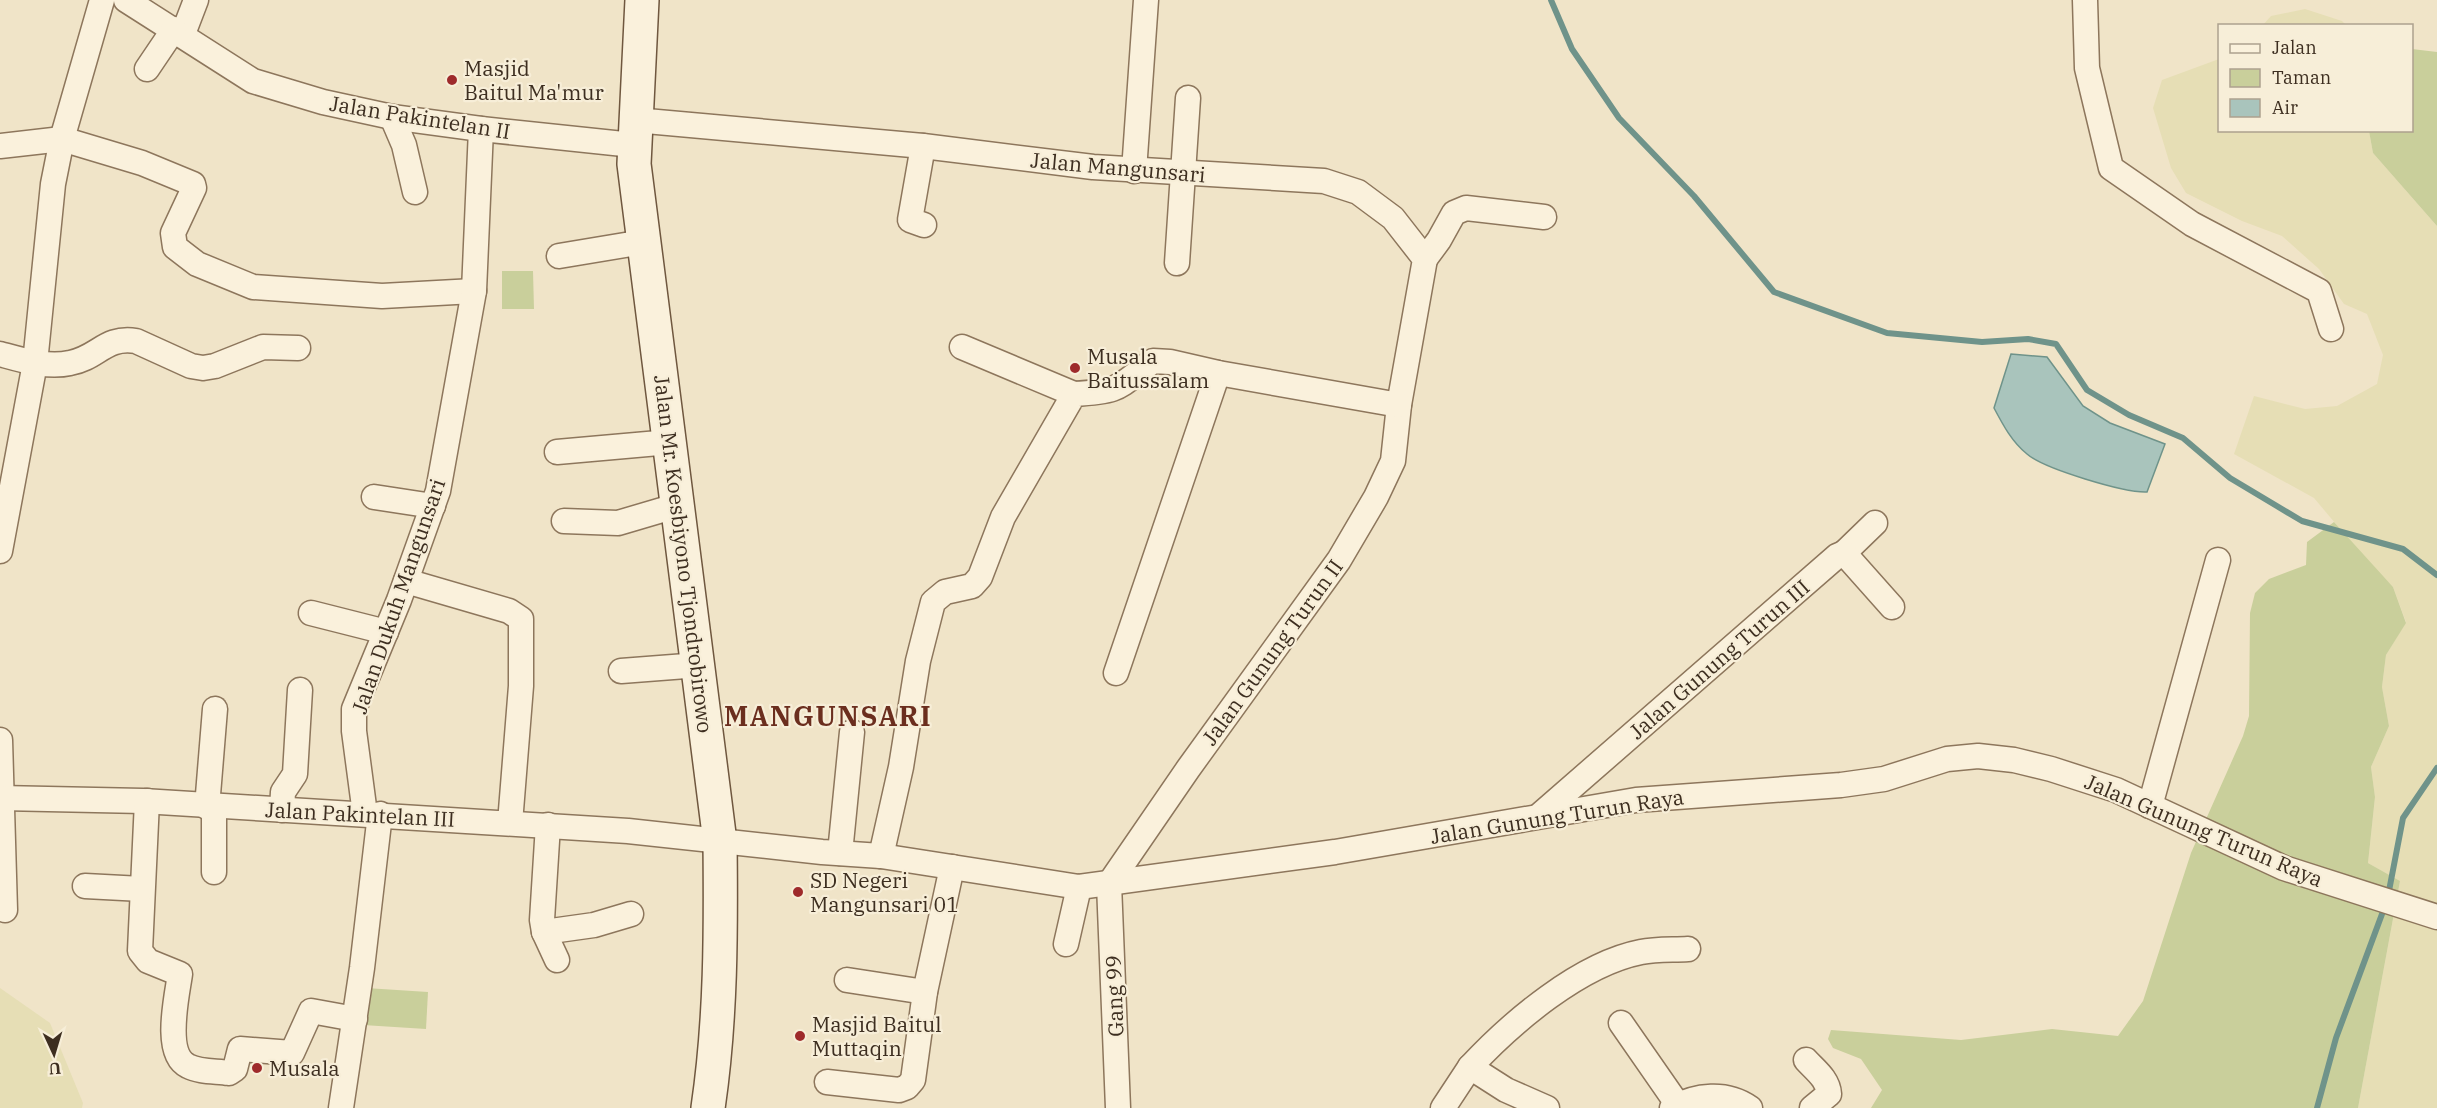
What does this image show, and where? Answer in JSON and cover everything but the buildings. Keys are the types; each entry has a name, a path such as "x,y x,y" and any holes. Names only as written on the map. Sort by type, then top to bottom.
{"main road":[{"name":"Jalan Mr. Koesbiyono Tjondrobirowo","path":"642,0 634,132 643,242 679,505 720,842 721,927 717,1037 708,1108"}],"street":[{"path":"0,550 35,363 53,184 62,138 102,0"},
{"name":"Jalan Pakintelan II","path":"126,0 253,81 323,102 392,117 481,129 634,132"},
{"path":"147,69 178,32 196,0"},
{"path":"1134,171 1146,0"},
{"path":"2085,0 2087,68 2111,168 2192,224 2319,291 2331,329"},
{"path":"1177,263 1188,98"},
{"path":"392,117 406,153 415,192"},
{"name":"Jalan Dukuh Mangunsari","path":"341,1108 355,1019 373,814 354,731 354,709 406,581 438,490 474,291 481,129"},
{"name":"Jalan Mangunsari","path":"634,132 923,146 1134,171 1324,181 1358,192 1393,218 1425,259"},
{"path":"0,146 62,138 142,163 189,182 195,187 173,233 175,246 190,260 229,279 253,287 382,296 474,291"},
{"path":"923,146 910,220 924,225"},
{"path":"962,347 1074,394 1110,392 1153,361 1170,362 1218,374 1399,405 1425,259 1454,213 1466,208 1544,218"},
{"path":"559,256 643,242"},
{"path":"0,354 35,363 70,364 87,357 111,341 126,339 191,366 203,368 215,366 263,347 298,348"},
{"path":"1116,673 1218,374"},
{"path":"881,856 901,767 918,661 933,602 945,592 972,586 980,577 1003,517 1074,394"},
{"name":"Jalan Gunung Turun II","path":"1109,884 1188,769 1339,560 1376,497 1393,461 1399,405"},
{"path":"557,452 670,442"},
{"path":"374,497 433,506"},
{"path":"564,521 618,523 679,505"},
{"name":"Jalan Gunung Turun III","path":"1541,814 1844,553 1875,523"},
{"path":"1844,553 1892,607"},
{"path":"2150,806 2218,560"},
{"path":"406,581 509,610 521,619 521,686 510,822"},
{"path":"311,613 386,632"},
{"path":"621,671 699,665"},
{"path":"282,810 283,792 295,774 300,690"},
{"path":"214,872 210,807 215,709"},
{"path":"840,853 852,732"},
{"path":"0,740 5,910"},
{"name":"Jalan Gunung Turun Raya","path":"720,842 881,856 1079,887 1335,852 1541,814 1636,800 1884,779 1947,759 1978,756 2014,760 2051,769 2116,790 2284,868 2437,917"},
{"name":"Jalan Pakintelan III","path":"2,798 147,801 210,807 510,822 720,842"},
{"path":"147,801 140,951 148,961 180,974 173,1037 181,1062 190,1068 229,1073 235,1069 238,1050 243,1048 292,1053 311,1011 355,1019"},
{"path":"548,825 544,932 557,960"},
{"path":"827,1082 889,1090 907,1087 913,1080 926,992 952,867"},
{"name":"Gang 99","path":"1109,884 1118,1108"},
{"path":"85,886 142,889"},
{"path":"1066,944 1079,887"},
{"path":"544,932 594,925 631,914"},
{"path":"1443,1108 1470,1067 1517,1020 1590,972 1620,958 1643,951 1688,949"},
{"path":"847,980 926,992"},
{"path":"1622,1023 1675,1106 1708,1096 1735,1100 1750,1108"},
{"path":"1806,1060 1820,1075 1829,1090 1829,1094 1812,1108"},
{"path":"1470,1067 1506,1090 1546,1108"}],"shaded area":[{"path":"2305,9 2345,24 2264,24 2271,16"},
{"path":"2218,59 2218,132 2369,132 2373,153 2437,226 2437,1108 2358,1108 2400,881 2368,863 2375,797 2371,767 2389,726 2382,687 2386,655 2406,622 2393,587 2367,561 2314,498 2234,454 2254,396 2305,409 2337,406 2377,384 2383,355 2367,314 2344,304 2319,269 2282,236 2242,221 2186,193 2171,168 2153,108 2162,80"},
{"path":"0,988 50,1023 83,1103 82,1108 0,1108"}],"green space":[{"path":"2413,49 2437,52 2437,226 2373,153 2369,132 2413,132"},
{"path":"502,271 533,271 534,309 502,309"},
{"path":"2334,522 2393,587 2406,623 2386,655 2382,687 2389,726 2371,767 2375,797 2368,863 2400,881 2358,1108 1871,1108 1882,1090 1861,1059 1833,1048 1828,1039 1831,1030 1961,1040 2052,1029 2118,1036 2143,1001 2191,853 2243,736 2249,716 2250,613 2255,593 2269,579 2306,565 2307,542"},
{"path":"366,988 428,992 426,1029 363,1025"}],"water":[{"path":"2011,354 2047,357 2083,406 2110,423 2165,444 2147,492 2121,489 2067,473 2036,460 2017,444 1994,408"}],"waterway":[{"path":"1551,0 1572,49 1619,118 1694,196 1774,292 1887,333 1982,342 2028,339 2056,344 2087,390 2129,415 2183,438 2230,478 2302,521 2403,549 2437,575"},
{"path":"2388,896 2403,818 2437,768"},
{"path":"2317,1108 2336,1038 2385,906"}],"place":[{"name":"Masjid Baitul Ma'mur","path":"452,80"},
{"name":"Musala Baitussalam","path":"1075,368"},
{"name":"SD Negeri Mangunsari 01","path":"798,892"},
{"name":"Masjid Baitul Muttaqin","path":"800,1036"},
{"name":"Musala","path":"257,1068"}],"district":[{"name":"MANGUNSARI","path":"828,715"}]}
